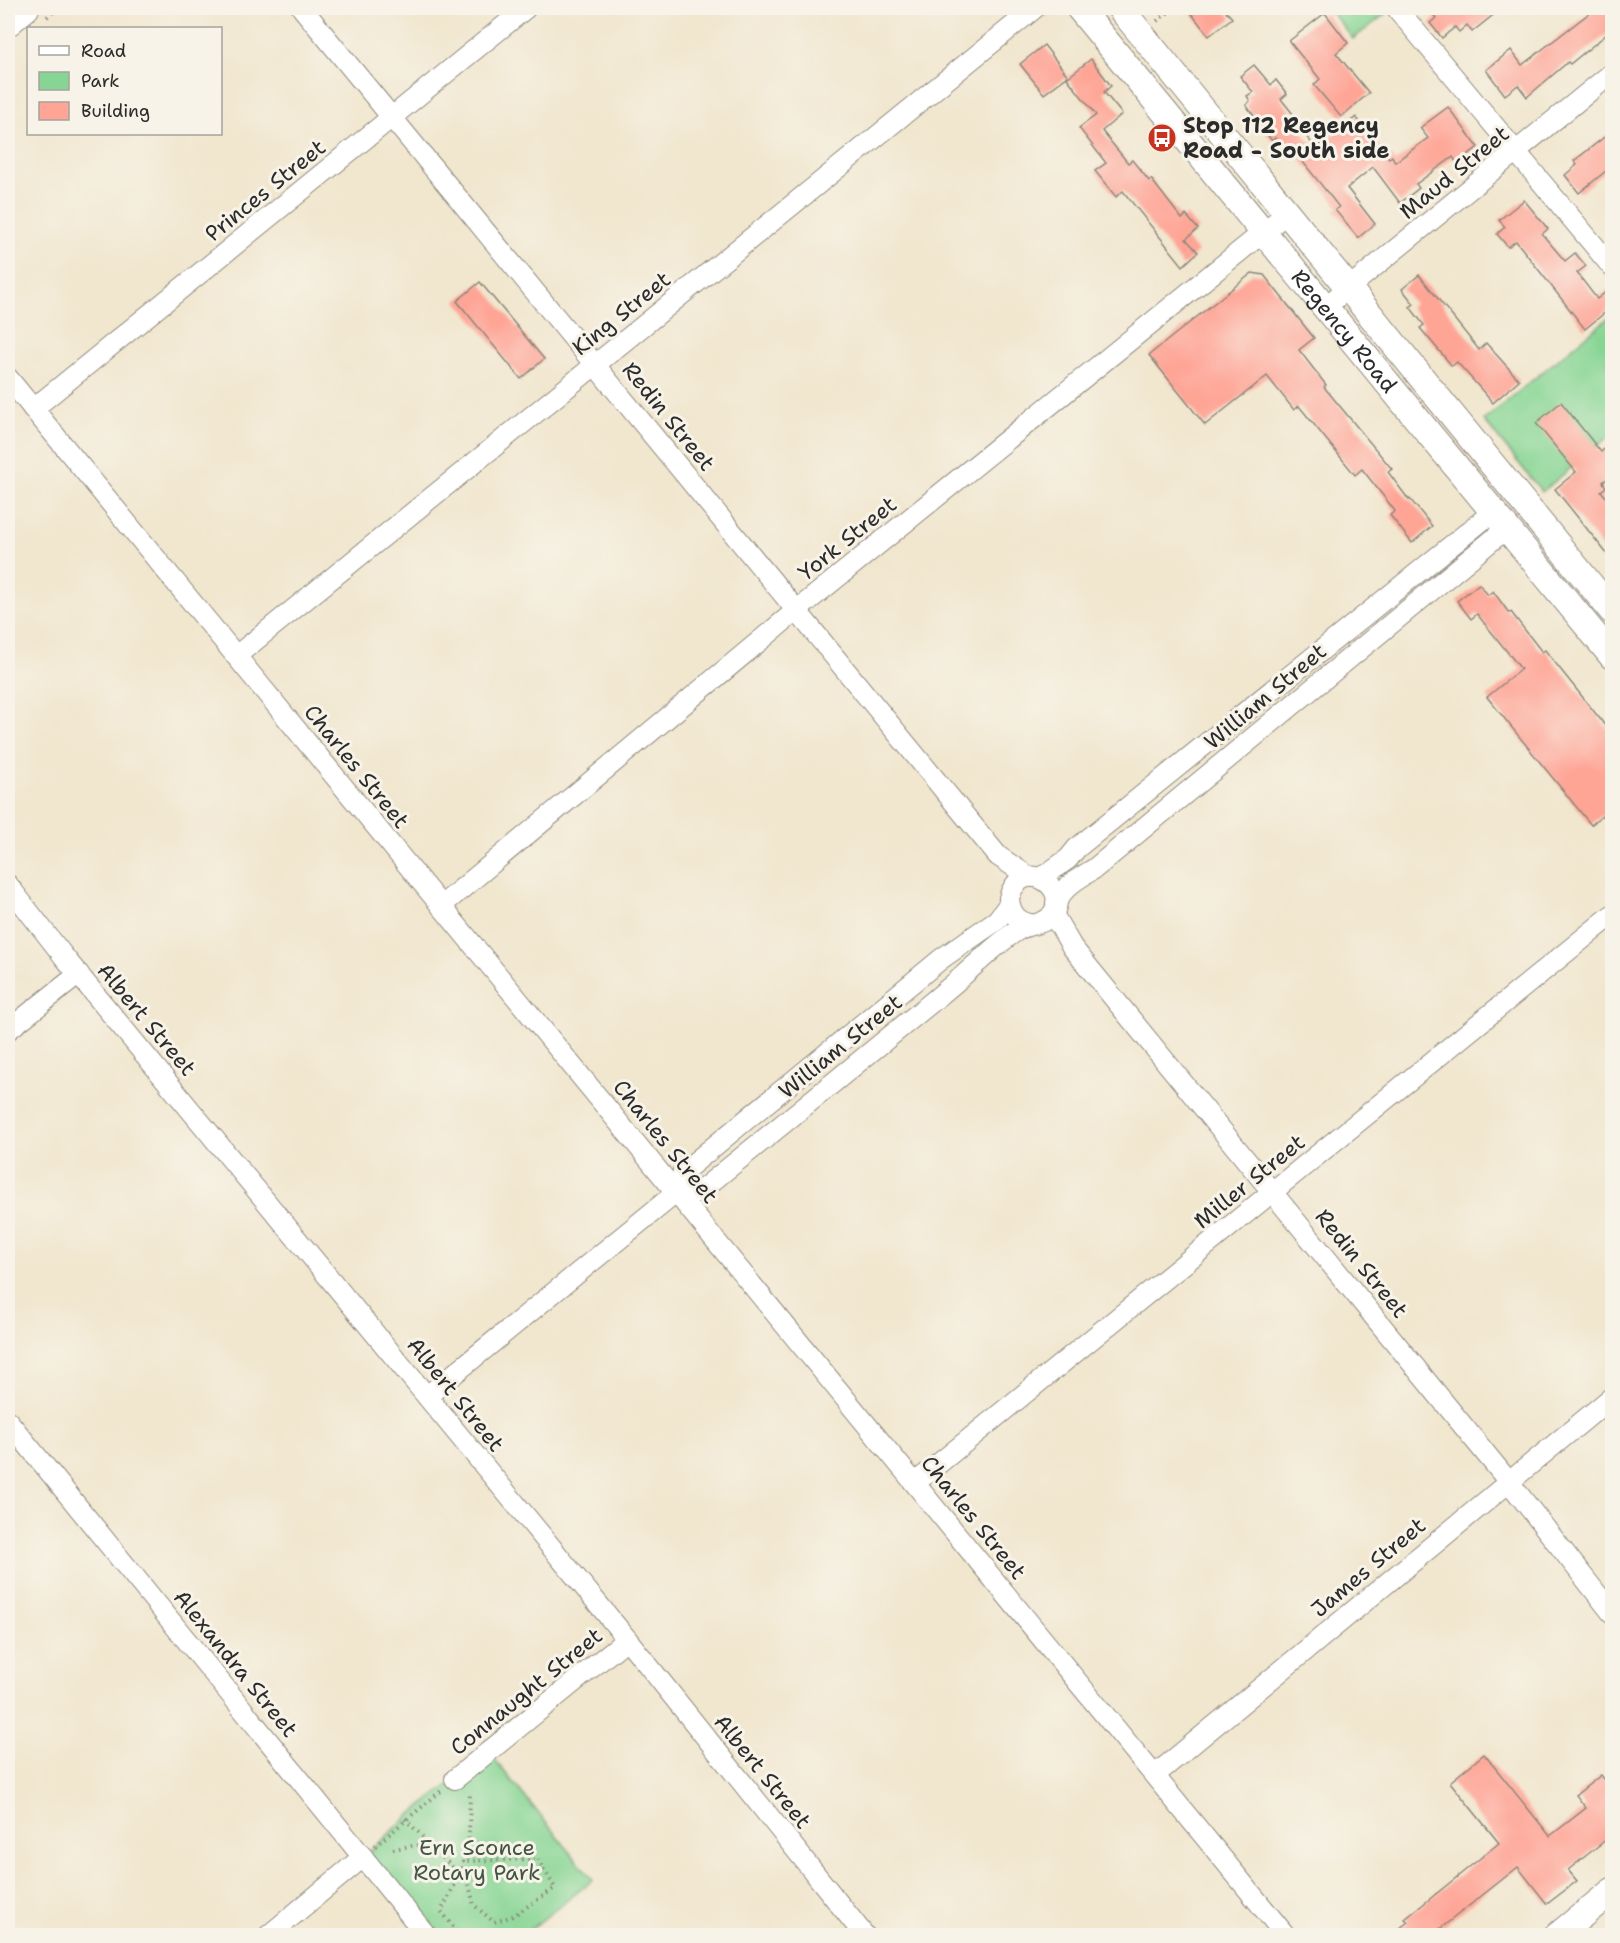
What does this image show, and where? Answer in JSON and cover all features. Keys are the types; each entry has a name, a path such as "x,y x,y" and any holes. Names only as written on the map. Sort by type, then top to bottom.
{"main road":[{"path":"8,23 26,8"},
{"name":"Regency Road","path":"1078,8 1612,656"},
{"name":"Regency Road","path":"1120,8 1612,611"},
{"path":"1557,1935 1612,1891"}],"street":[{"name":"Redin Street","path":"302,8 998,856 1035,878"},
{"name":"Princes Street","path":"33,409 526,8"},
{"name":"King Street","path":"236,656 1035,8"},
{"path":"1398,10 1612,267"},
{"name":"Maud Street","path":"1325,307 1612,73"},
{"name":"York Street","path":"441,906 797,610 1287,213"},
{"name":"Charles Street","path":"8,378 1287,1935"},
{"name":"William Street","path":"1035,878 1068,859 1077,848 1460,539 1500,520"},
{"name":"William Street","path":"677,1192 699,1192 958,980 1008,936 1044,916 1061,893 1072,883 1094,869 1474,556 1500,520"},
{"path":"1460,539 1474,556"},
{"path":"1400,587 1414,605"},
{"path":"1077,848 1094,869"},
{"name":"Redin Street","path":"998,856 1010,898"},
{"path":"1035,878 1053,888 1044,916 1024,923 1014,916 1010,898 1021,879 1035,878"},
{"name":"Albert Street","path":"8,885 627,1639 865,1935"},
{"name":"William Street","path":"427,1396 677,1192 682,1172 941,959 997,920 1010,898"},
{"name":"Miller Street","path":"915,1483 1612,915"},
{"name":"Redin Street","path":"1044,916 1274,1192 1612,1613"},
{"path":"941,959 958,980"},
{"path":"8,1030 79,974"},
{"path":"733,1131 750,1150"},
{"name":"James Street","path":"1155,1775 1612,1397"},
{"name":"Alexandra Street","path":"8,1421 428,1935"},
{"name":"Connaught Street","path":"455,1779 627,1639"},
{"path":"268,1935 363,1857"}],"path":[{"path":"1154,23 1174,8"},
{"path":"363,1857 405,1819 455,1779"},
{"path":"461,1935 441,1911 460,1875 469,1838 469,1793 476,1787"},
{"path":"405,1819 460,1875"},
{"path":"393,1849 430,1844"},
{"path":"538,1859 555,1888 513,1916 494,1922 474,1905 463,1861 538,1859"}],"green space":[{"path":"1328,8 1393,8 1353,39"},
{"path":"1612,315 1612,434 1542,492 1484,420"},
{"name":"Ern Sconce Rotary Park","path":"489,1753 593,1880 523,1935 427,1935 363,1857 409,1816"}],"building":[{"path":"1187,8 1223,8 1232,18 1209,36"},
{"path":"1427,8 1502,8 1472,32 1467,25 1459,32 1455,27 1442,38 1430,23 1436,18"},
{"path":"1596,8 1612,8 1612,30 1570,64 1568,62 1527,97 1518,85 1505,95 1486,70 1511,50 1522,65"},
{"path":"1325,13 1348,43 1336,53 1369,93 1341,117 1314,85 1320,79 1289,41"},
{"path":"1044,45 1068,76 1044,94 1020,64"},
{"path":"1091,59 1111,86 1104,92 1122,114 1102,131 1128,163 1132,160 1149,181 1151,179 1182,219 1186,215 1198,229 1186,239 1198,252 1183,266 1123,191 1116,197 1095,171 1106,163 1079,128 1096,115 1067,78"},
{"path":"1254,65 1271,85 1276,80 1287,94 1281,99 1297,119 1294,122 1316,148 1356,117 1389,158 1392,156 1395,162 1428,138 1420,128 1448,107 1478,147 1457,163 1453,157 1416,184 1419,188 1400,203 1373,167 1347,188 1375,224 1358,238 1335,210 1339,207 1291,147 1286,152 1275,138 1272,141 1246,105 1250,101 1247,96 1253,92 1240,76"},
{"path":"1612,131 1612,166 1579,193 1565,175 1577,165 1574,161"},
{"path":"1524,200 1548,229 1542,234 1565,261 1575,253 1586,266 1577,273 1597,299 1612,287 1612,307 1585,329 1516,241 1508,247 1497,234 1505,227 1499,220"},
{"path":"1252,273 1264,275 1314,338 1299,350 1326,385 1324,387 1392,469 1388,472 1409,500 1432,526 1412,543 1390,515 1395,511 1362,469 1355,475 1299,406 1294,410 1267,376 1205,425 1149,355"},
{"path":"1419,275 1479,350 1486,343 1519,380 1493,403 1457,362 1452,366 1420,328 1424,325 1410,307 1414,304 1402,289"},
{"path":"480,282 544,359 521,379 457,301"},
{"path":"1561,402 1601,452 1612,442 1612,475 1603,482 1606,487 1601,491 1612,504 1612,560 1555,489 1576,472 1536,423"},
{"path":"1479,584 1488,595 1493,591 1542,652 1545,650 1612,734 1612,808 1591,825 1487,697 1521,669 1477,614 1471,619 1457,601"},
{"path":"1484,1754 1550,1836 1586,1808 1576,1795 1601,1775 1612,1789 1612,1835 1568,1870 1577,1881 1547,1904 1518,1867 1432,1935 1391,1935 1408,1922 1405,1919 1499,1843 1450,1782"}],"place":[{"name":"Stop 112 Regency Road - South side","path":"1162,138"}]}
